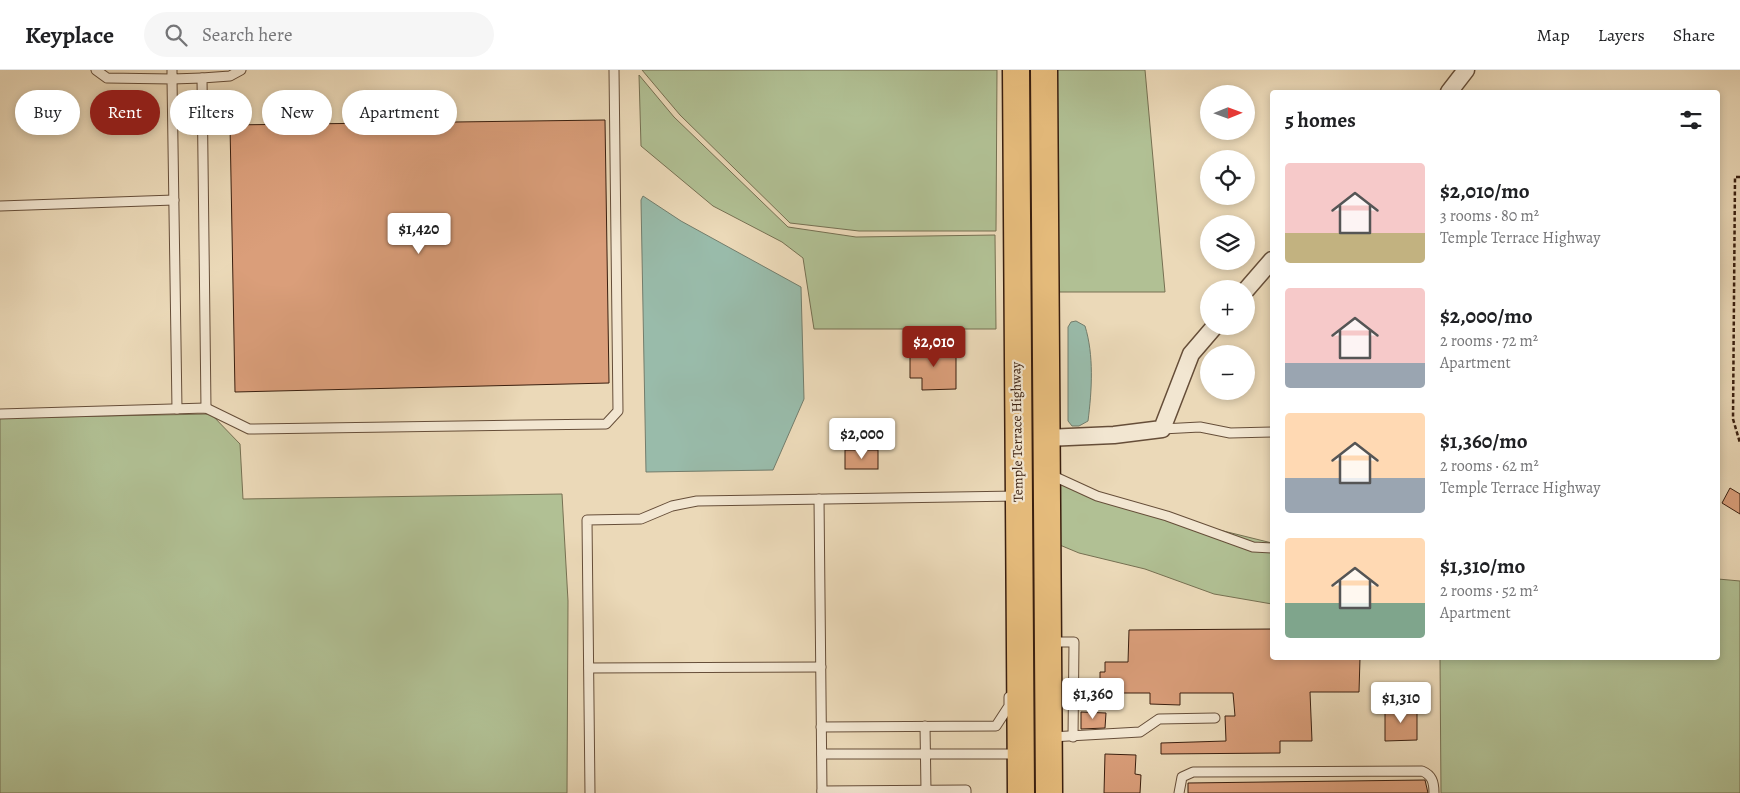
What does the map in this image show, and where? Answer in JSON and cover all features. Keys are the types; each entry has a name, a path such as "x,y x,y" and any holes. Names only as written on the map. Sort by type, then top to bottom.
{"main road":[{"name":"Temple Terrace Highway","path":"1016,70 1018,496 1013,673 1021,754 1021,793"},
{"name":"Temple Terrace Highway","path":"1044,70 1048,642 1061,737 1049,793"},
{"path":"1016,299 1046,299"}],"street":[{"path":"1451,90 1466,70"},
{"path":"1255,280 1270,262"},
{"path":"1046,438 1114,435 1162,429 1190,354 1207,335"}],"lane":[{"path":"96,70 107,78 172,75 202,78 230,76 241,70"},
{"path":"0,414 206,408 249,429 606,424 618,411 614,70"},
{"path":"172,75 176,409"},
{"path":"202,78 206,408"},
{"path":"0,206 174,200"},
{"path":"1162,429 1200,427 1230,433 1270,432"},
{"path":"1047,473 1097,496 1167,516 1253,547 1270,548"},
{"path":"590,793 587,520 641,519 672,506 697,501 1018,496"},
{"path":"819,499 822,792 966,790 966,793"},
{"path":"589,668 821,667"},
{"path":"821,727 996,726 1009,706 1013,673"},
{"path":"1061,737 1140,732 1160,719 1215,718"},
{"path":"925,726 926,790"},
{"path":"822,754 1021,754"},
{"path":"1179,793 1182,777 1193,772 1422,771 1428,774 1434,783 1434,793"}],"path":[{"path":"1740,177 1736,177 1733,409 1737,437 1740,443"}],"shaded area":[{"path":"642,70 997,70 996,231 859,231 790,223 680,115"},
{"path":"1052,70 1145,70 1165,292 1053,292"},
{"path":"639,75 674,117 788,227 856,237 995,235 996,329 814,329 803,258 782,242 713,206 641,146"},
{"path":"643,196 681,221 801,287 804,399 773,470 646,472 641,200"},
{"path":"1076,321 1085,326 1088,337 1091,385 1088,421 1079,426 1072,426 1068,421 1068,327 1071,322"},
{"path":"211,414 240,444 243,499 562,494 568,601 567,793 0,793 0,418"},
{"path":"1060,480 1199,525 1270,543 1270,604 1214,594 1145,569 1079,553 1055,543"},
{"path":"1720,579 1740,581 1740,793 1441,793 1440,660 1720,660"}],"building":[{"path":"605,120 609,383 235,392 230,135 252,135 252,125 262,125 262,135 332,135 332,124 342,124 342,135 457,135 457,122"},
{"path":"921,344 944,344 944,355 956,355 956,389 922,390 922,378 910,378 910,355 921,355"},
{"path":"845,450 878,450 878,469 845,469"},
{"path":"1730,488 1740,494 1740,514 1722,503"},
{"path":"1270,629 1270,660 1360,660 1359,692 1310,692 1312,741 1280,741 1280,753 1161,754 1161,743 1226,741 1225,716 1235,716 1233,693 1180,693 1180,705 1150,704 1150,693 1100,693 1100,672 1105,672 1105,662 1128,662 1129,630"},
{"path":"1417,708 1417,740 1385,741 1385,709"},
{"path":"1081,712 1106,713 1105,728 1081,729"},
{"path":"1105,754 1136,755 1135,774 1141,775 1140,793 1104,793"},
{"path":"1425,780 1428,793 1188,793 1188,783"}]}
